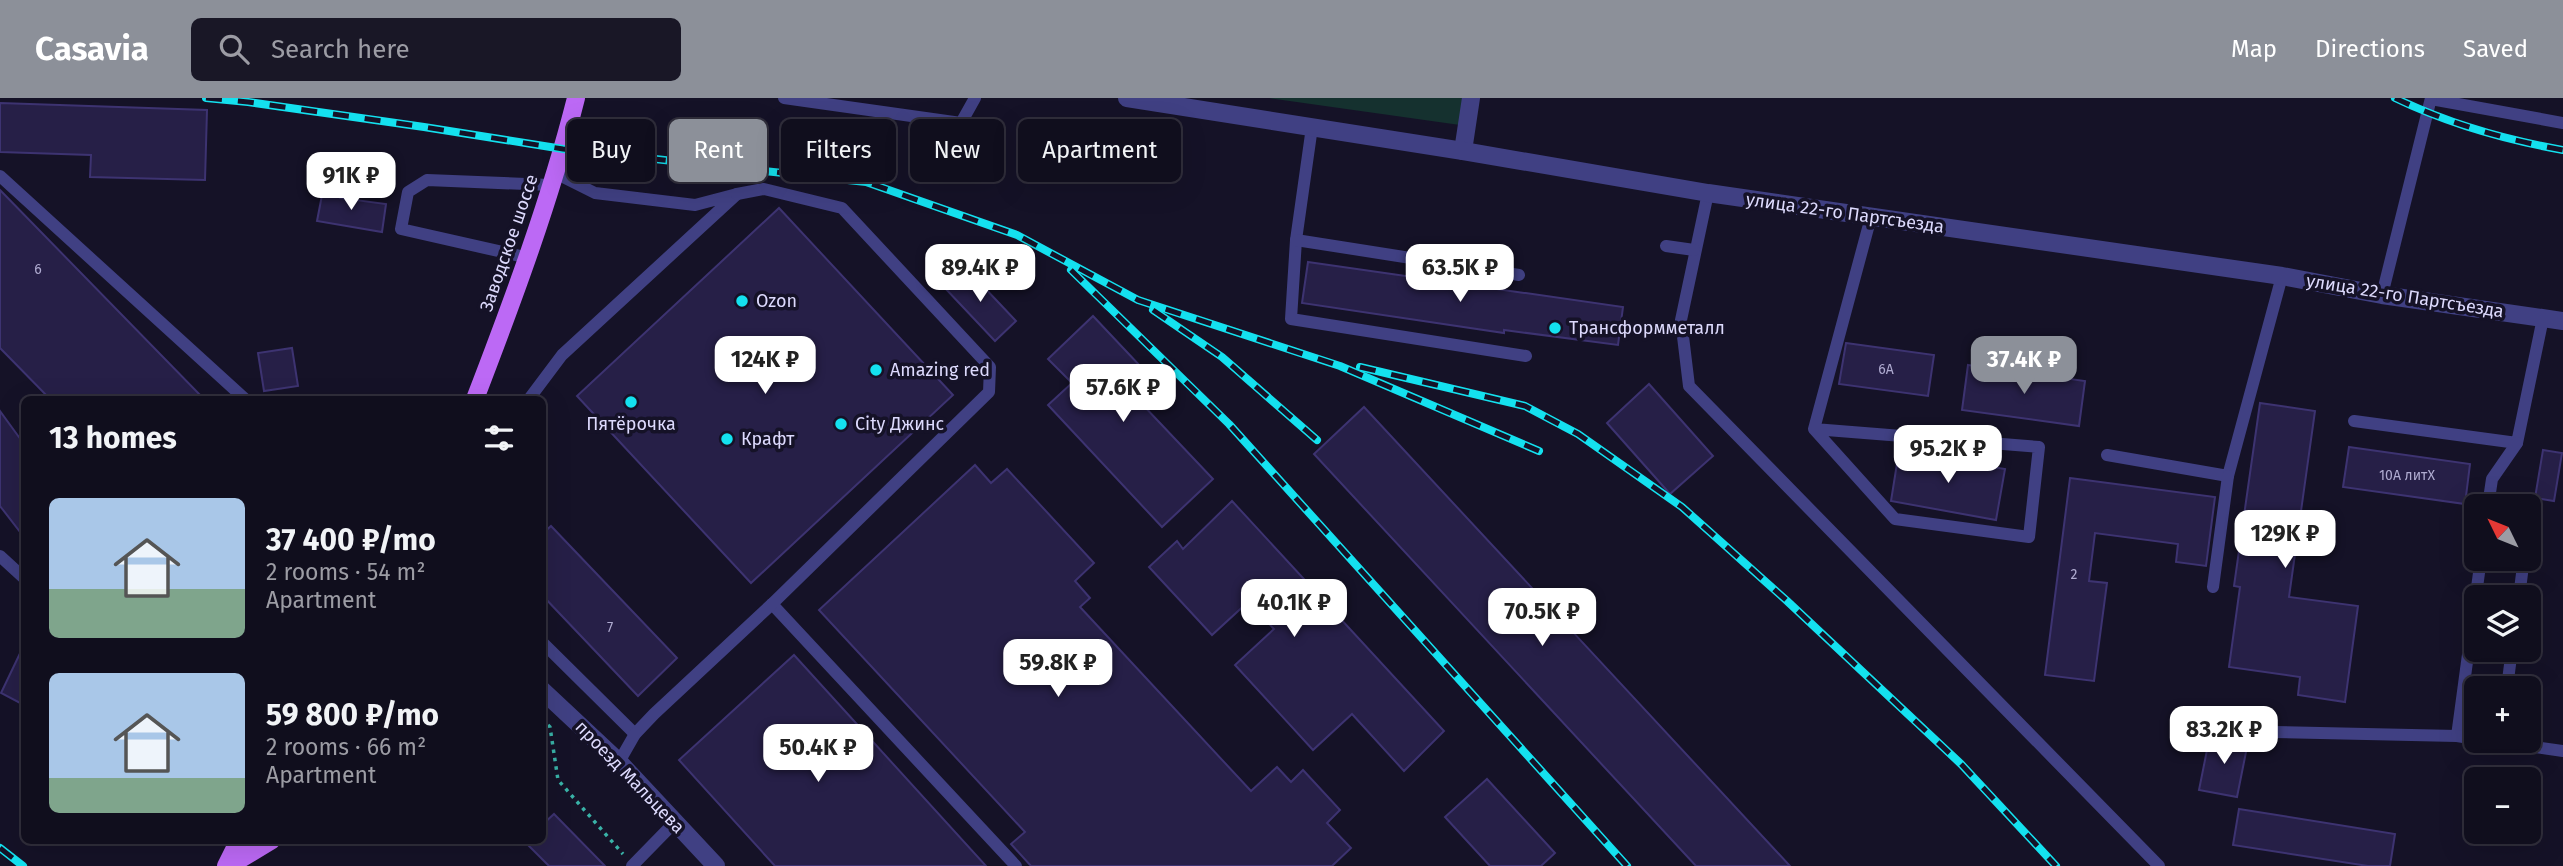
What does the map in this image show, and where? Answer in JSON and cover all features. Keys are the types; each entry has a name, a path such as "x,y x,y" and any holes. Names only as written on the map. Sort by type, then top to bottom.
{"main road":[{"name":"Заводское шоссе","path":"476,396 529,258 576,98"},
{"path":"228,866 237,844"},
{"path":"228,866 265,844"}],"street":[{"name":"улица 22-го Партсъезда","path":"1127,98 1707,193 2282,276 2382,295 2563,321"},
{"path":"1463,151 1471,98"},
{"name":"проезд Мальцева","path":"546,694 619,762 716,866"}],"lane":[{"path":"784,98 961,124 975,98"},
{"path":"2382,295 2431,98 2563,123"},
{"path":"1312,127 1296,240 1291,318 1526,356"},
{"path":"0,176 243,396"},
{"path":"529,258 401,229 408,192 427,180 552,179 595,193 683,204 695,205 764,189 842,208 990,366 989,392 635,734 619,762"},
{"path":"1707,193 1681,320 1689,386 2158,866"},
{"path":"531,396 562,355 737,194"},
{"path":"1814,429 1871,217"},
{"path":"1296,240 1519,275"},
{"path":"1666,246 1694,250"},
{"path":"2213,587 2228,475 2282,276"},
{"path":"2490,494 2492,479 2516,443 2543,318"},
{"path":"2354,421 2516,443"},
{"path":"1814,429 2039,447 2029,537 1895,519 1814,429"},
{"path":"2107,456 2228,475"},
{"path":"0,556 21,575"},
{"path":"2458,736 2479,571"},
{"path":"772,604 1016,866"},
{"path":"546,646 635,734"},
{"path":"2274,732 2464,737"},
{"path":"2541,748 2563,751"},
{"path":"633,866 675,822"}],"path":[{"path":"546,723 550,727 558,780 633,866"}],"green space":[{"path":"1269,98 1464,98 1460,125"}],"building":[{"path":"0,103 207,110 205,180 90,177 91,155 0,152"},
{"path":"0,190 201,396 47,396 0,348"},
{"path":"323,190 341,193 340,198 386,204 382,232 317,221"},
{"path":"779,208 953,395 751,583 577,396"},
{"path":"1308,262 1623,307 1618,345 1504,330 1504,333 1302,303"},
{"path":"965,267 1016,321 995,341 944,287"},
{"path":"1093,316 1142,368 1124,385 1213,479 1162,527 1048,405 1072,383 1048,359"},
{"path":"1846,343 1934,355 1928,396 1839,384"},
{"path":"292,348 298,386 264,391 258,353"},
{"path":"1968,365 2085,381 2079,426 1962,410"},
{"path":"1649,384 1713,456 1670,494 1607,423"},
{"path":"2260,403 2315,411 2289,597 2358,606 2345,702 2298,695 2300,677 2229,667 2240,587 2234,586"},
{"path":"1364,407 1790,866 1696,866 1314,454"},
{"path":"0,411 21,440 21,533 0,506"},
{"path":"2349,447 2470,464 2464,504 2343,487"},
{"path":"2543,450 2562,453 2554,501 2541,499 2541,494 2536,494"},
{"path":"1899,451 2005,469 1996,520 1891,501"},
{"path":"975,465 991,483 1007,469 1094,563 1075,581 1090,598 1080,607 1251,791 1277,767 1291,782 1303,770 1340,810 1327,823 1351,848 1332,866 1031,866 1011,844 1025,832 819,610"},
{"path":"2070,478 2215,497 2206,566 2176,562 2178,544 2095,533 2089,581 2107,583 2094,681 2045,675"},
{"path":"1232,501 1444,731 1404,771 1352,714 1313,750 1235,665 1274,629 1248,602 1212,635 1149,567 1177,541 1183,549"},
{"path":"551,526 677,658 638,696 546,599 546,530"},
{"path":"21,651 21,703 1,693"},
{"path":"794,655 986,866 775,866 679,760"},
{"path":"2210,735 2248,742 2237,797 2199,790"},
{"path":"1487,779 1555,853 1541,866 1490,866 1445,817"},
{"path":"2239,809 2395,834 2390,866 2368,866 2233,845"},
{"path":"554,814 605,866 549,866 527,844 546,844 546,821"}],"railway":[{"path":"206,98 424,127 563,149 866,182 1017,235 1138,300 1340,366 1539,451"},
{"path":"2395,98 2477,130 2563,150"},
{"path":"1071,270 1229,424 1627,866"},
{"path":"1153,310 1222,357 1317,440"},
{"path":"1360,367 1525,406 1578,434 1682,507 1961,764 2056,866"},
{"path":"0,848 23,866"}],"place":[{"name":"Ozon","path":"742,301"},
{"name":"Трансформметалл","path":"1555,328"},
{"name":"Amazing red","path":"876,370"},
{"name":"Пятёрочка","path":"631,402"},
{"name":"City Джинс","path":"841,424"},
{"name":"Крафт","path":"727,439"}]}
